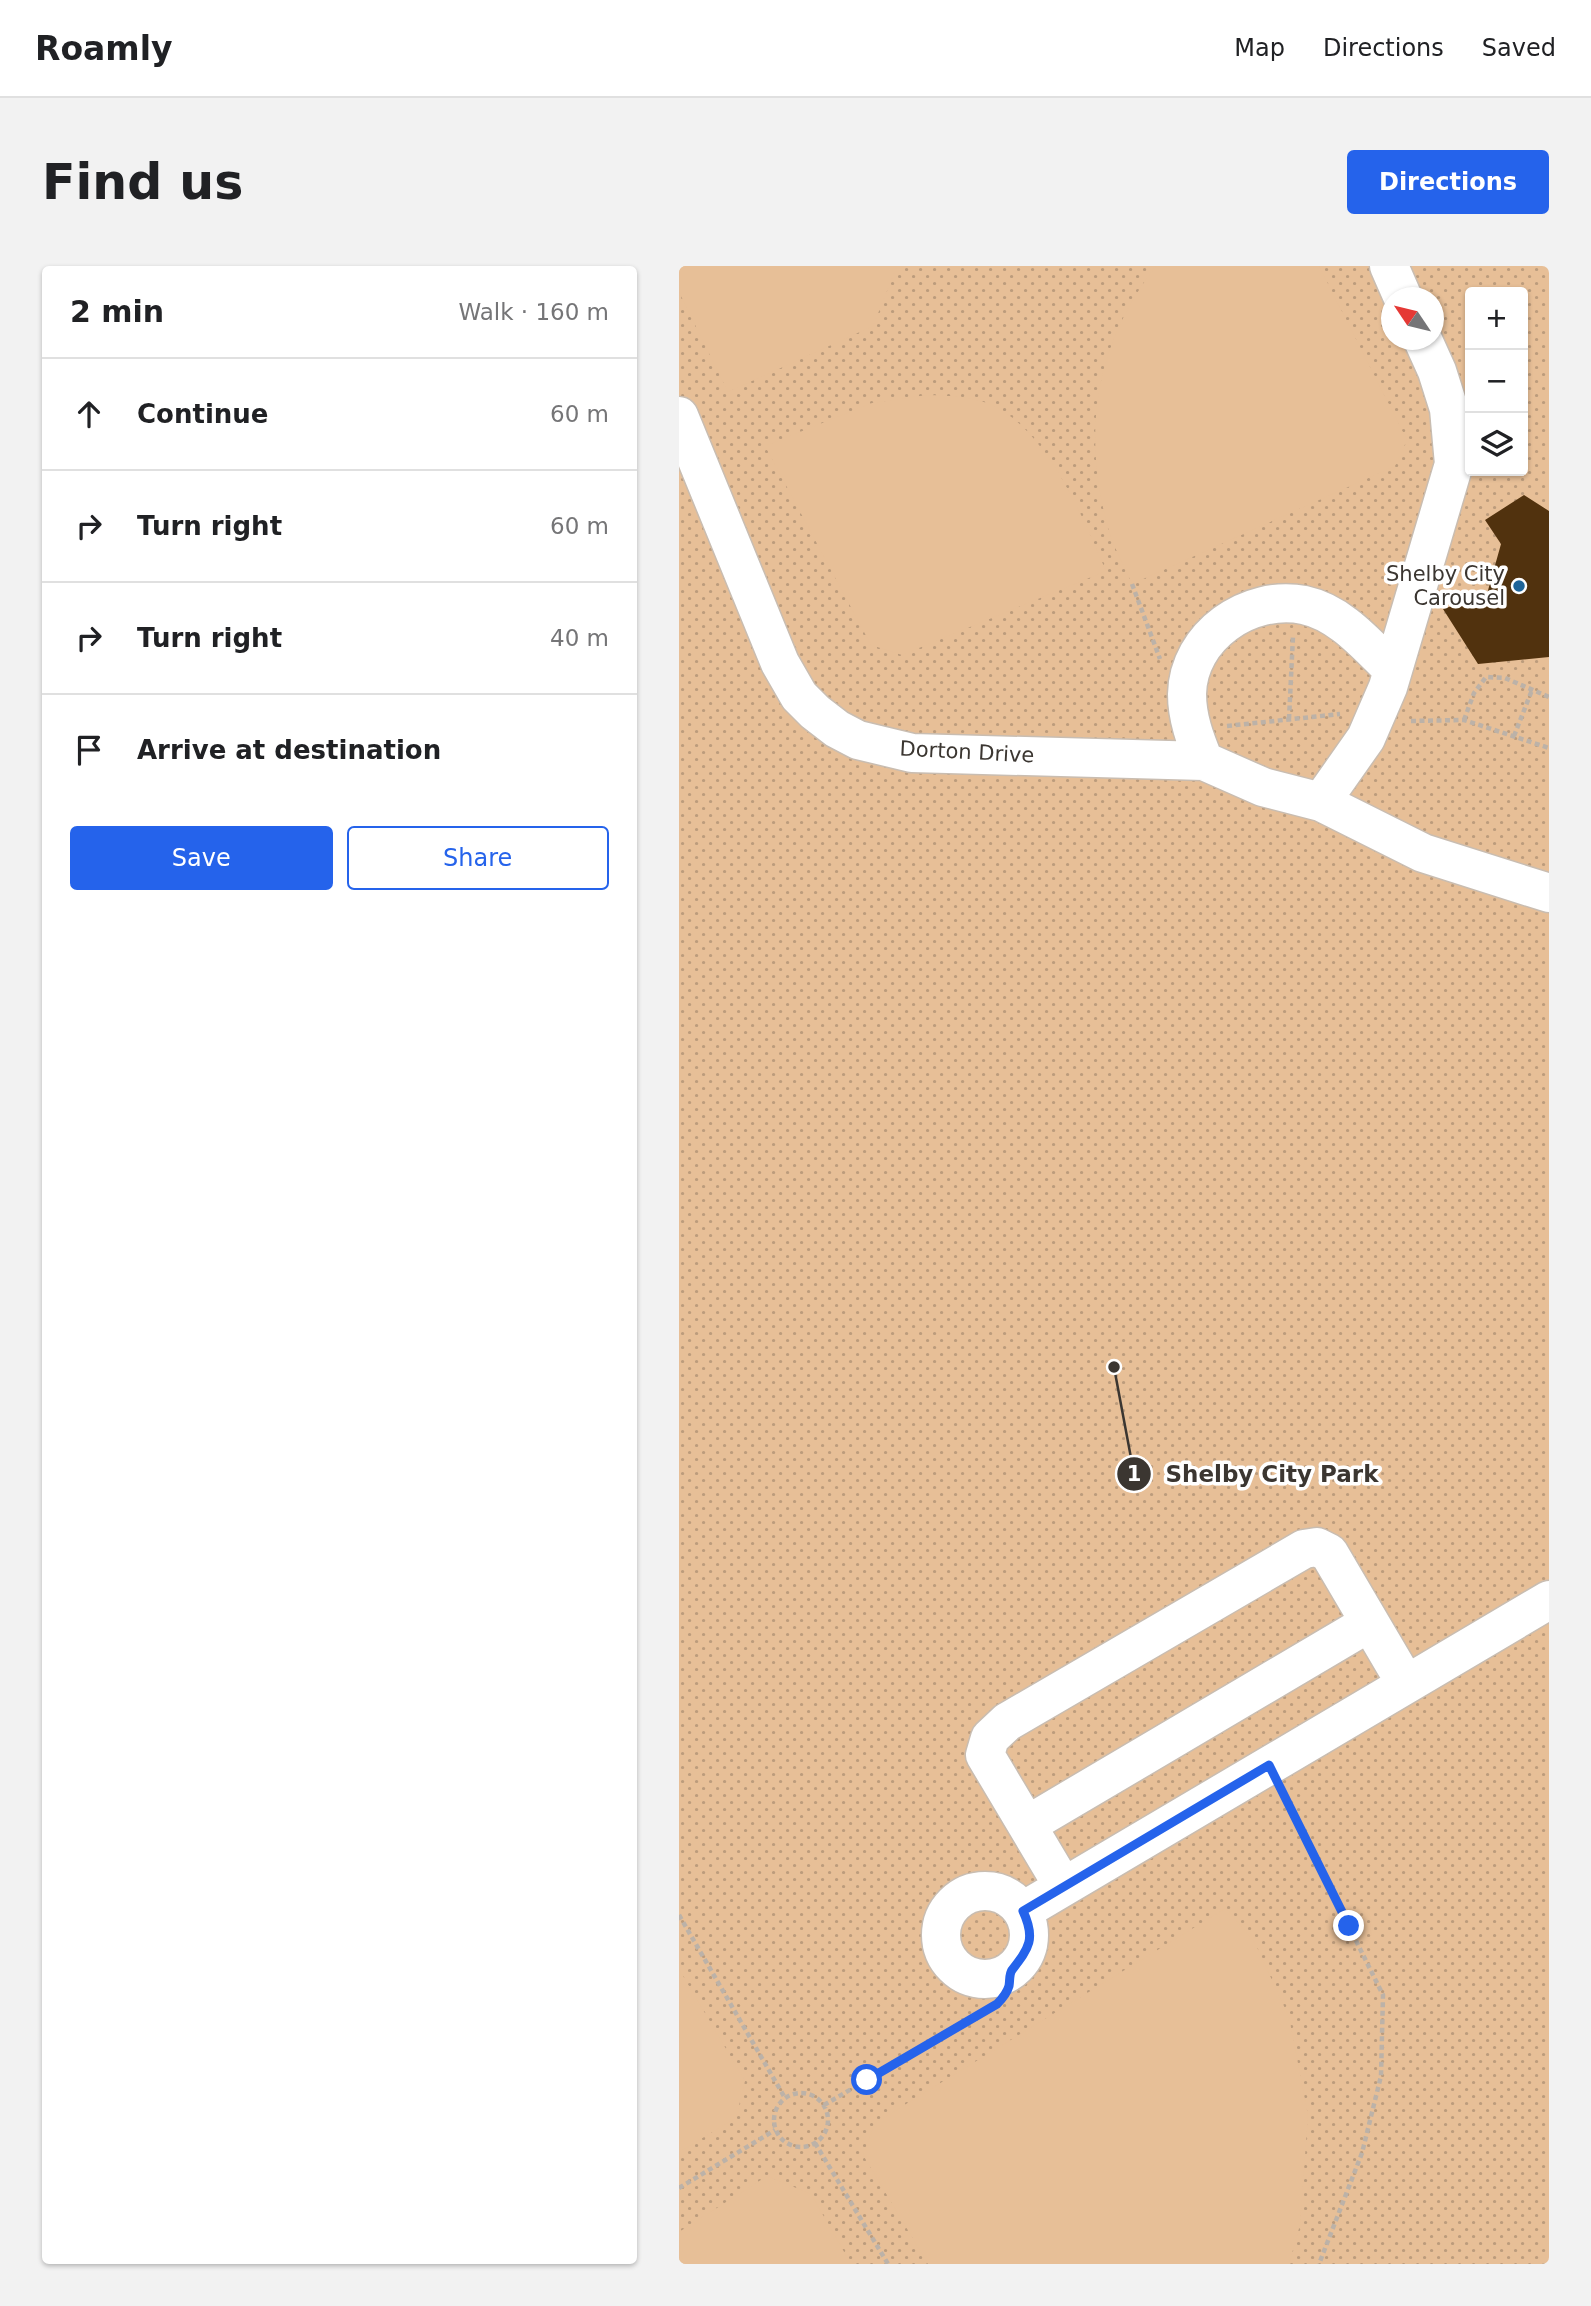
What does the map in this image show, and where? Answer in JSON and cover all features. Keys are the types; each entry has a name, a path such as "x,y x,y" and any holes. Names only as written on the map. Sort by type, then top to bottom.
{"street":[{"path":"1389,266 1398,287"},
{"path":"1321,802 1366,738 1393,670 1454,464 1449,409 1428,350"},
{"name":"Dorton Drive","path":"679,416 780,663 799,696 837,729 858,740 912,753 1204,761 1263,787 1321,802 1423,853 1549,892"},
{"path":"1204,761 1193,735 1187,691 1192,668 1202,650 1231,618 1252,608 1303,605 1338,620 1393,670"},
{"path":"1063,1886 985,1755 990,1738 1007,1722 1304,1549 1317,1547 1329,1553 1406,1685"},
{"path":"1023,1911 1549,1600"},
{"path":"1027,1825 1370,1623"},
{"path":"974,1891 1002,1893 1023,1911 1029,1924 1030,1940 1025,1955 1011,1970 988,1979 973,1978 959,1971 949,1961 940,1933 951,1906 974,1891"}],"path":[{"path":"1132,584 1163,666"},
{"path":"1289,719 1294,605"},
{"path":"1464,720 1479,684 1486,677 1505,678 1549,697"},
{"path":"1514,736 1532,690"},
{"path":"1225,726 1350,713"},
{"path":"1410,721 1464,720 1549,748"},
{"path":"1269,1765 1383,1995 1381,2076 1362,2153 1319,2264"},
{"path":"679,1915 785,2098"},
{"path":"824,2105 997,2004 1009,1989 1011,1970"},
{"path":"802,2092 818,2099 824,2105 828,2123 825,2132 815,2143 794,2147 779,2137 775,2130 774,2112 785,2098 802,2092"},
{"path":"679,2188 775,2130"},
{"path":"815,2143 888,2264"}],"shaded area":[{"path":"679,266 1549,266 1549,2264 679,2264"},
{"path":"679,266 897,266 873,326 728,392 679,292"},
{"path":"1156,266 1319,266 1407,440 1395,466 1132,584 1107,524 1099,489 1096,421 1108,357 1120,326 1136,295"},
{"path":"927,395 962,397 996,407 1033,437 1063,480 1106,571 902,655 871,645 765,446 872,403"},
{"path":"1226,1908 1255,1943 1289,2017 1308,2115 1300,2225 1289,2264 928,2264 863,2155 875,2123"},
{"path":"679,1969 745,2081 736,2118 679,2152"},
{"path":"767,2176 811,2194 851,2264 679,2264 679,2232"}],"building":[{"name":"Shelby City Carousel","path":"1524,495 1549,511 1549,657 1478,664 1443,609 1487,594 1501,544 1485,520"}],"place":[{"name":"Shelby City Carousel","path":"1519,586"},
{"name":"Shelby City Park","path":"1114,1367"}],"route":[{"path":"867,2080 997,2004 1009,1989 1011,1970 1025,1955 1030,1940 1029,1924 1023,1911 1269,1765 1349,1926"}]}
